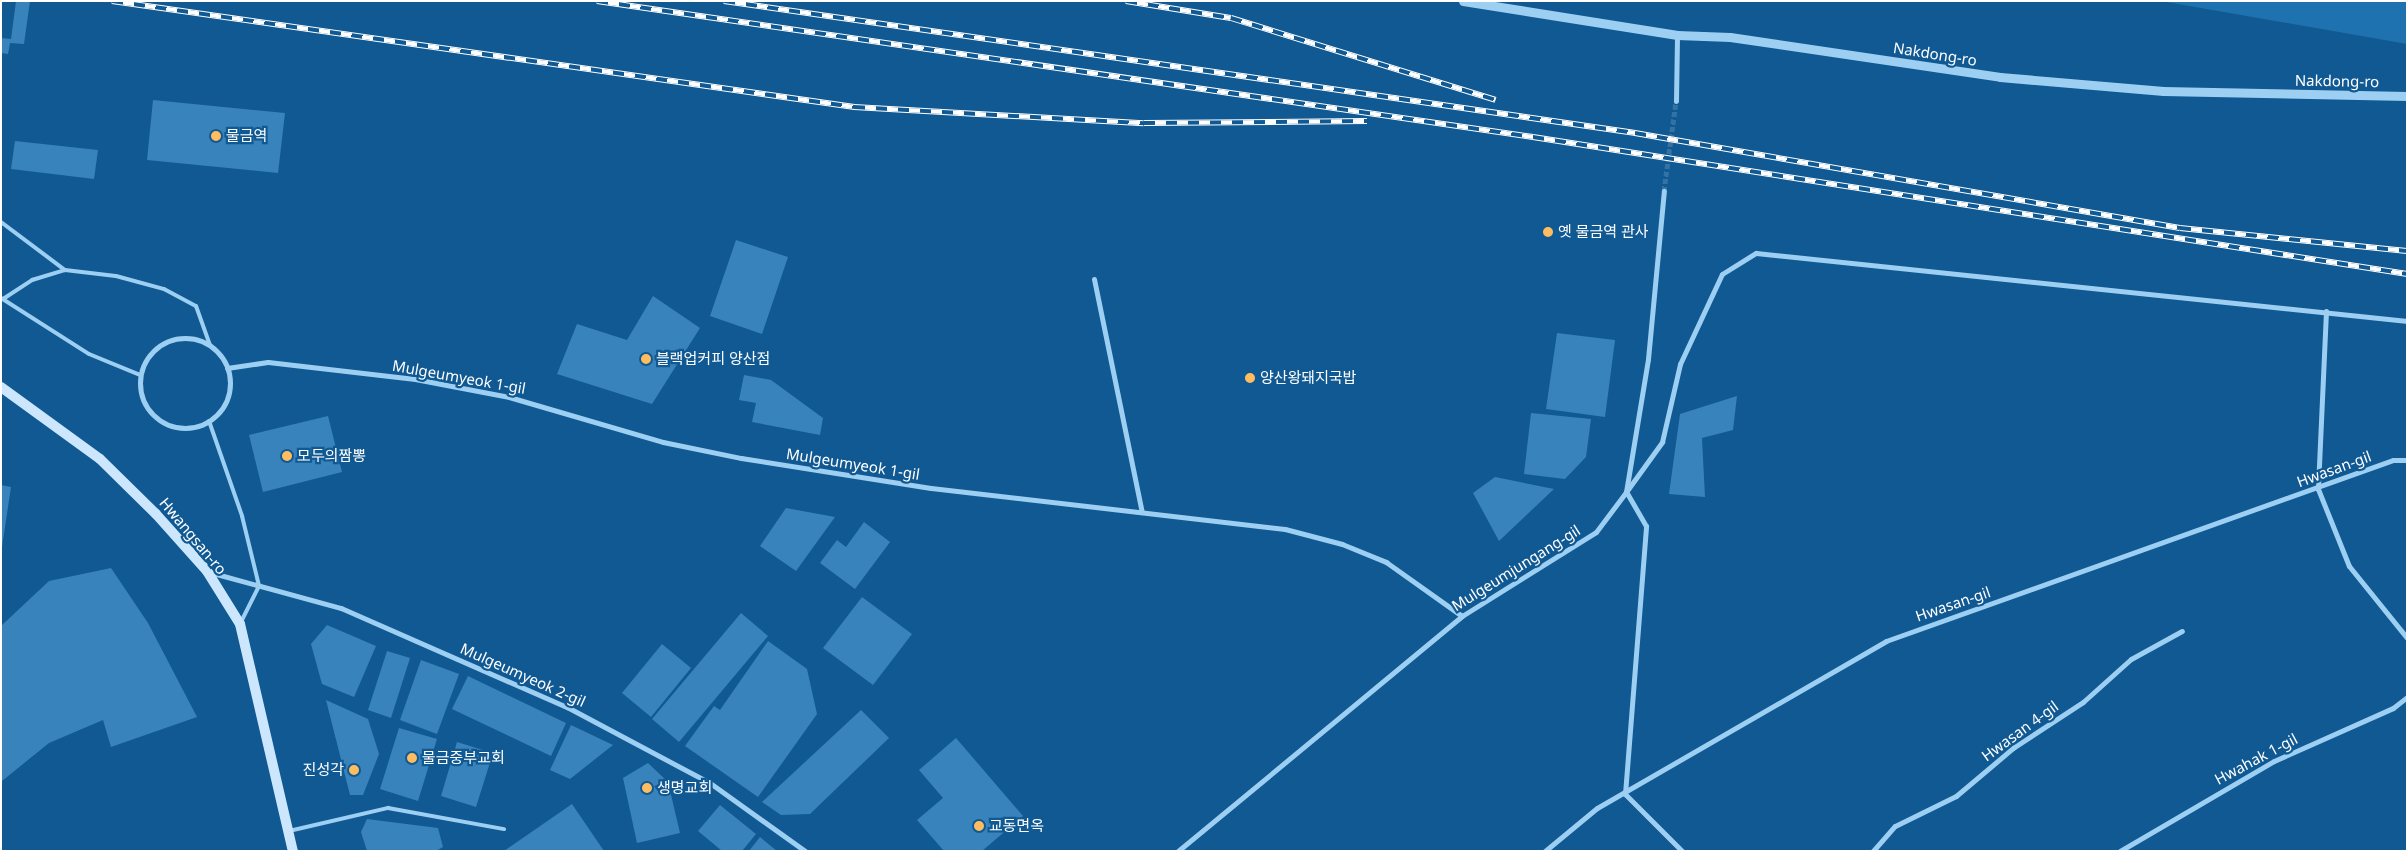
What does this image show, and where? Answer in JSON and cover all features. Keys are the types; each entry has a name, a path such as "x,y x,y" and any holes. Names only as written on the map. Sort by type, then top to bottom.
{"main road":[{"name":"Hwangsan-ro","path":"1,387 100,459 156,514 207,571 240,624 293,851"}],"street":[{"name":"Nakdong-ro","path":"1462,1 1676,35 1730,37 2019,79 2163,91 2407,96"},
{"path":"1676,35 1676,101"},
{"name":"Mulgeumjungang-gil","path":"1178,851 1462,616 1596,532 1626,492 1648,359 1664,191"},
{"path":"1682,851 1626,794 1646,526 1626,492 1662,442 1680,364 1722,274 1756,253 2326,311 2407,322"},
{"path":"1094,279 1142,512"},
{"path":"2326,311 2318,489 2349,566 2407,638"},
{"path":"181,338 210,345 228,368 227,398 209,421 180,428 154,416 140,390 140,375 145,361 167,341 181,338"},
{"name":"Mulgeumyeok 1-gil","path":"228,368 268,362 415,379 509,397 663,442 741,458 931,488 1285,529 1342,544 1386,562 1462,616"},
{"name":"Hwasan-gil","path":"1545,851 1596,808 1626,794 1765,708 1886,641 2318,489 2393,460 2407,460"},
{"name":"Mulgeumyeok 2-gil","path":"207,571 341,608 567,707 710,783 805,851"},
{"name":"Hwasan 4-gil","path":"1873,851 1895,826 1956,796 2013,748 2083,702 2131,659 2182,631"},
{"name":"Hwahak 1-gil","path":"2120,851 2274,760 2393,708 2407,697"}],"lane":[{"path":"1,222 65,270"},
{"path":"140,375 89,354 2,299 32,280 65,270 116,276 164,289 196,306 210,345"},
{"path":"209,421 242,516 259,586 240,624"},
{"path":"288,831 388,808 504,829"}],"shaded area":[{"path":"2161,1 2407,1 2407,44"}],"building":[{"path":"16,1 30,1 24,44 10,43 8,54 1,53 1,38 11,39"},
{"name":"물금역","path":"153,100 285,113 278,173 147,160"},
{"path":"15,141 98,150 94,179 11,169"},
{"path":"736,240 788,257 762,334 710,316"},
{"path":"653,296 700,328 652,404 557,374 577,324 627,340"},
{"path":"1557,333 1615,340 1605,417 1546,409"},
{"path":"744,375 771,380 823,418 820,435 752,422 756,403 739,400"},
{"path":"1737,396 1733,430 1702,438 1705,497 1669,494 1680,414"},
{"path":"1531,413 1591,419 1586,457 1565,479 1524,474"},
{"path":"328,416 342,472 263,492 249,435"},
{"path":"1495,477 1554,489 1499,541 1473,493"},
{"path":"1,485 11,487 2,547 1,546"},
{"path":"786,508 835,517 796,571 760,546"},
{"path":"864,522 890,542 855,589 820,563 837,540 846,547"},
{"path":"111,568 148,623 197,717 111,747 103,720 49,743 2,781 1,626 49,581"},
{"path":"862,597 912,634 873,685 823,648"},
{"path":"741,613 768,636 679,742 652,719"},
{"path":"327,625 376,646 354,697 322,684 311,644"},
{"path":"768,641 807,669 817,714 758,797 685,746 714,706 720,710"},
{"path":"662,644 691,668 651,717 622,693"},
{"path":"387,651 410,658 391,718 368,710"},
{"path":"421,660 459,674 437,734 400,720"},
{"path":"468,676 566,723 551,756 452,709"},
{"path":"326,700 368,719 379,754 363,795 350,795"},
{"path":"861,710 889,738 810,814 781,815 762,802"},
{"path":"571,725 613,745 570,779 550,770"},
{"path":"399,728 437,739 418,801 380,789"},
{"path":"956,738 1023,816 982,851 944,851 917,820 943,798 919,770"},
{"path":"457,742 493,753 476,807 441,796"},
{"path":"648,763 668,782 680,833 637,843 623,778"},
{"path":"572,804 604,851 504,851"},
{"path":"720,805 756,834 742,851 722,851 698,831"},
{"path":"367,819 438,828 443,847 436,851 367,851 361,832"},
{"path":"760,837 777,851 749,851"}],"tunnel":[{"path":"1664,191 1676,101"}],"railway":[{"path":"112,1 854,107 1144,123 1367,121"},
{"path":"597,1 1533,137 2407,274"},
{"path":"724,1 1635,133 2180,228 2407,251"},
{"path":"1126,1 1231,18 1496,100"}],"place":[{"name":"물금역","path":"216,136"},
{"name":"옛 물금역 관사","path":"1548,232"},
{"name":"블랙업커피 양산점","path":"646,359"},
{"name":"양산왕돼지국밥","path":"1250,378"},
{"name":"모두의짬뽕","path":"287,456"},
{"name":"물금중부교회","path":"412,758"},
{"name":"진성각","path":"354,770"},
{"name":"생명교회","path":"647,788"},
{"name":"교동면옥","path":"979,826"}]}
